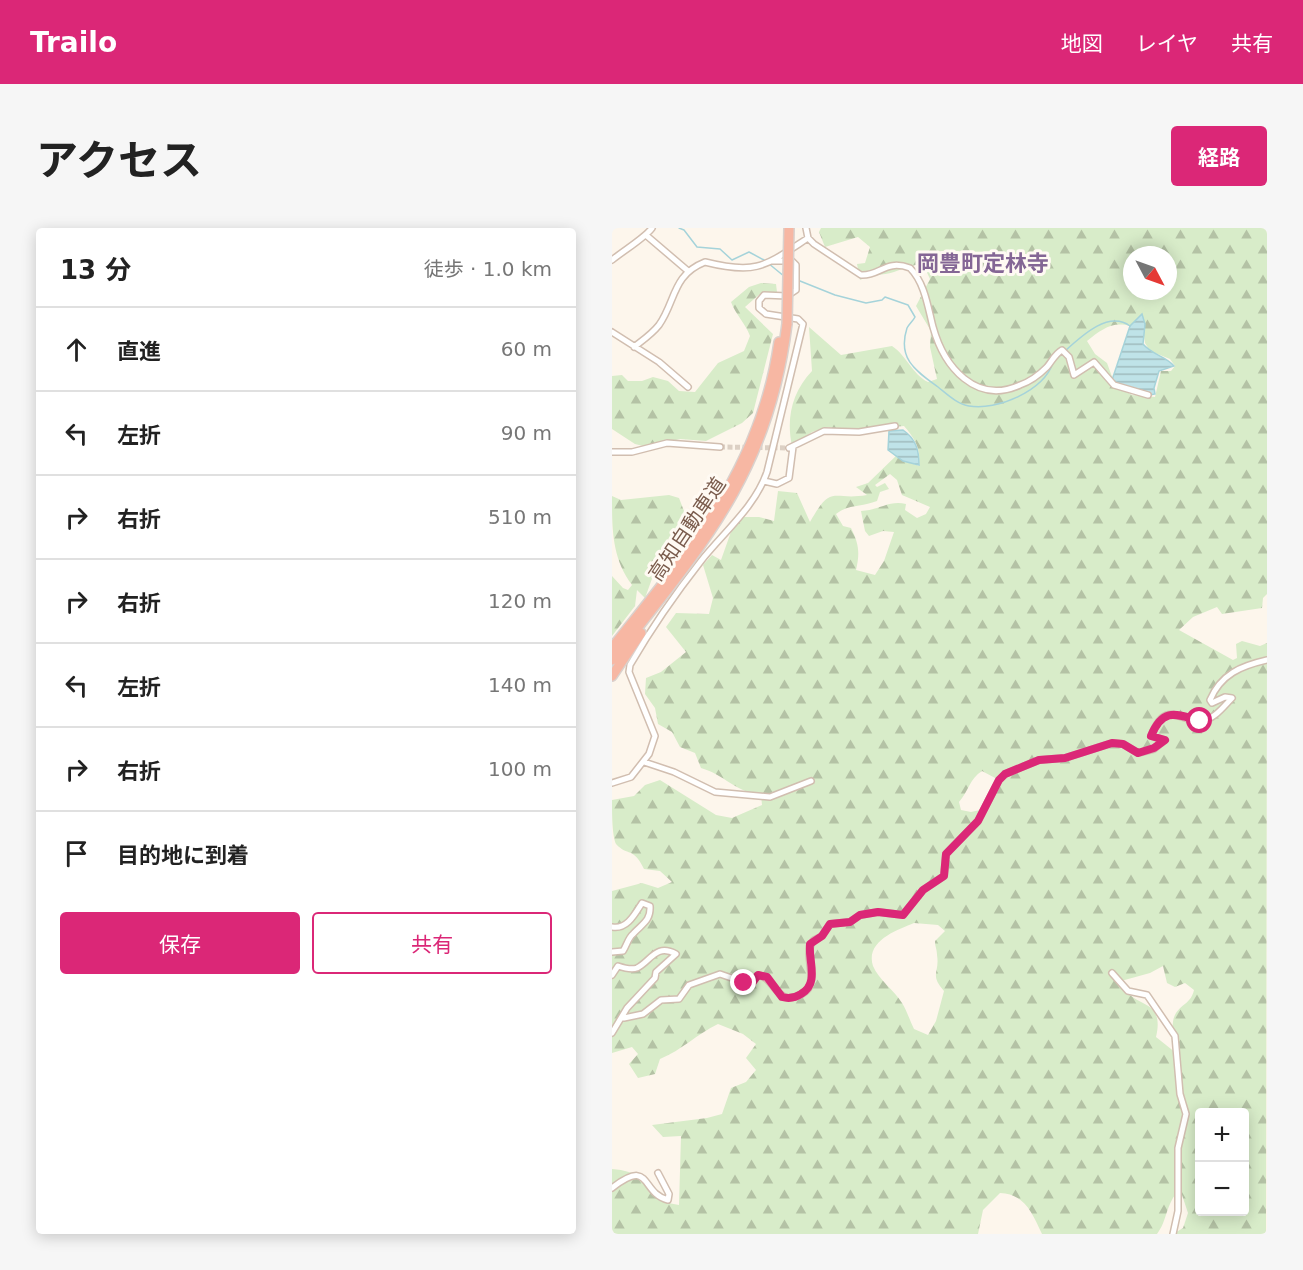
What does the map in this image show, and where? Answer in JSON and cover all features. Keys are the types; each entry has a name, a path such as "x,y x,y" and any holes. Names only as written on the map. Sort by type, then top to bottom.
{"highway":[{"name":"高知自動車道","path":"783,228 784,323"},
{"name":"高知自動車道","path":"612,660 734,497 758,444 775,394 784,323 789,228"},
{"name":"高知自動車道","path":"612,648 680,569"},
{"path":"612,642 680,569"},
{"path":"612,676 680,569"}],"street":[{"path":"612,260 632,243 647,236 652,228"},
{"path":"806,228 807,238 861,275 871,274 892,264 909,268 919,280 929,306 933,329 956,374 976,387 996,391 1020,386 1048,366 1060,351 1070,357 1074,375 1094,362 1114,385 1148,395"},
{"path":"647,236 688,272"},
{"path":"771,263 807,238"},
{"path":"612,783 631,777 653,747 655,736 629,672 630,665 667,607 758,493 764,481 803,329 798,319 766,314 759,308 759,301 764,295 788,297 796,290 796,264 792,261 730,269 705,262 688,272 673,293 660,324 634,347"},
{"path":"612,332 659,362 687,387"},
{"path":"764,481 777,484 789,478 791,447 814,434 824,431 859,432 895,426"},
{"path":"612,452 632,452 667,443 720,447"},
{"path":"624,1018 644,1014 661,1000 678,999 688,985 720,974 749,984 758,975 763,976 776,992 788,998 805,992 812,981 809,950 814,940 822,936 830,924 850,922 860,915 878,912 903,915 923,890 944,876 946,854 978,821 999,780 1005,774 1039,760 1065,758 1112,743 1123,744 1138,753 1148,751 1165,740 1151,736 1165,717 1173,713 1200,721 1213,716 1232,698 1225,698 1212,704 1210,700 1225,677 1241,667 1267,660"},
{"path":"644,762 674,772 715,792 770,797 811,781"},
{"path":"612,927 618,928 626,924 642,903 650,906 649,918 645,924 634,932 622,951 612,952"},
{"path":"612,975 618,966 629,969 640,967 651,954 669,951 676,954 657,972 656,978 642,995 627,1008 624,1018 612,1033"},
{"path":"1112,973 1128,991 1147,995 1177,1043 1180,1094 1186,1119 1178,1148 1178,1211 1173,1234"},
{"path":"612,1188 636,1174 646,1179 664,1199 668,1200 669,1194 658,1173"}],"green space":[{"path":"821,228 1267,228 1267,594 1263,598 1262,608 1222,614 1217,607 1193,617 1179,630 1233,660 1237,658 1236,644 1242,641 1260,646 1267,643 1266,1234 1173,1234 1183,1228 1188,1213 1182,1195 1177,1192 1157,1234 1042,1234 1031,1212 1022,1201 1009,1194 1000,1193 983,1210 978,1234 612,1234 612,1169 629,1172 642,1178 648,1182 663,1202 679,1205 681,1136 663,1137 652,1125 722,1114 731,1088 746,1082 756,1070 746,1058 756,1044 743,1034 718,1024 660,1059 655,1074 638,1078 629,1064 638,1054 632,1047 612,1053 612,891 642,883 658,888 672,882 660,871 644,869 637,857 616,844 612,800 634,796 645,785 660,780 716,815 732,818 762,805 761,795 737,787 701,768 695,753 680,747 672,732 658,724 655,708 645,694 646,678 661,672 686,652 666,627 676,613 709,614 713,598 703,565 712,555 721,560 732,529 743,517 759,517 774,521 778,491 797,493 810,522 828,498 867,495 856,487 868,483 899,453 904,460 919,466 916,444 904,426 844,431 828,427 812,432 792,446 790,416 792,406 805,379 812,371 809,327 841,355 892,346 922,379 928,382 937,379 930,347 931,331 916,306 930,279 923,264 860,280 857,264 865,263 870,247 858,237 825,247 819,232","holes":["1141,315 1145,343 1150,351 1170,359 1175,366 1171,371 1161,371 1155,397 1132,395 1115,385 1107,363 1095,354 1087,341 1112,326 1130,326","890,474 897,480 902,495 930,507 926,514 917,518 905,510 906,504 900,503 861,511 865,531 869,536 883,531 894,532 884,561 875,575 856,570 858,553 856,539 851,528 843,526 836,514 877,501 880,492 889,489 885,483 877,487 875,485","982,771 997,779 980,810 971,812 961,810 959,802 975,777","914,923 938,925 945,931 935,941 938,961 936,977 944,991 936,1021 928,1035 914,1029 902,1003 873,966 872,957 878,943 899,929","1163,966 1167,983 1175,987 1185,983 1194,990 1191,998 1174,1017 1176,1053 1156,1037 1158,1024 1151,1008 1131,996 1121,981 1150,973"]},
{"path":"761,283 776,284 777,292 762,292 745,307 773,334 753,413 742,423 706,441 680,439 647,447 635,444 612,429 612,376 622,375 628,381 642,381 653,377 668,381 679,391 695,392 718,363 744,351 750,336 731,302 749,287"},
{"path":"669,495 679,498 684,511 692,512 694,521 692,536 681,544 653,576 645,598 637,590 635,606 612,636 612,576 623,588 628,590 632,585 620,564 614,543 612,496 621,500"}],"water":[{"path":"1142,314 1145,324 1143,344 1174,366 1159,371 1154,388 1155,394 1145,396 1112,380 1130,326"},
{"path":"903,430 916,445 919,465 903,461 888,450 889,431"}],"waterway":[{"path":"679,228 684,230 697,247 720,249 732,260 749,252 764,260"},
{"path":"768,263 785,277"},
{"path":"800,281 835,295 866,303 882,300 885,297 908,305 915,317 907,328 905,339 905,348 910,363 952,398 965,405 980,407 1018,397 1040,382 1053,363"},
{"path":"1056,359 1090,330 1100,325 1110,321 1130,326"}],"tunnel":[{"path":"720,447 789,448"}],"district":[{"name":"岡豊町定林寺","path":"983,263"}],"route":[{"path":"744,983 752,983 758,975 767,977 782,997 796,997 805,992 812,981 810,944 826,932 830,924 850,922 860,915 878,912 903,915 923,890 940,881 944,876 946,854 978,821 999,780 1005,774 1039,760 1050,757 1065,758 1112,743 1123,744 1138,753 1148,751 1165,740 1151,736 1165,717 1173,713 1200,721"}]}
